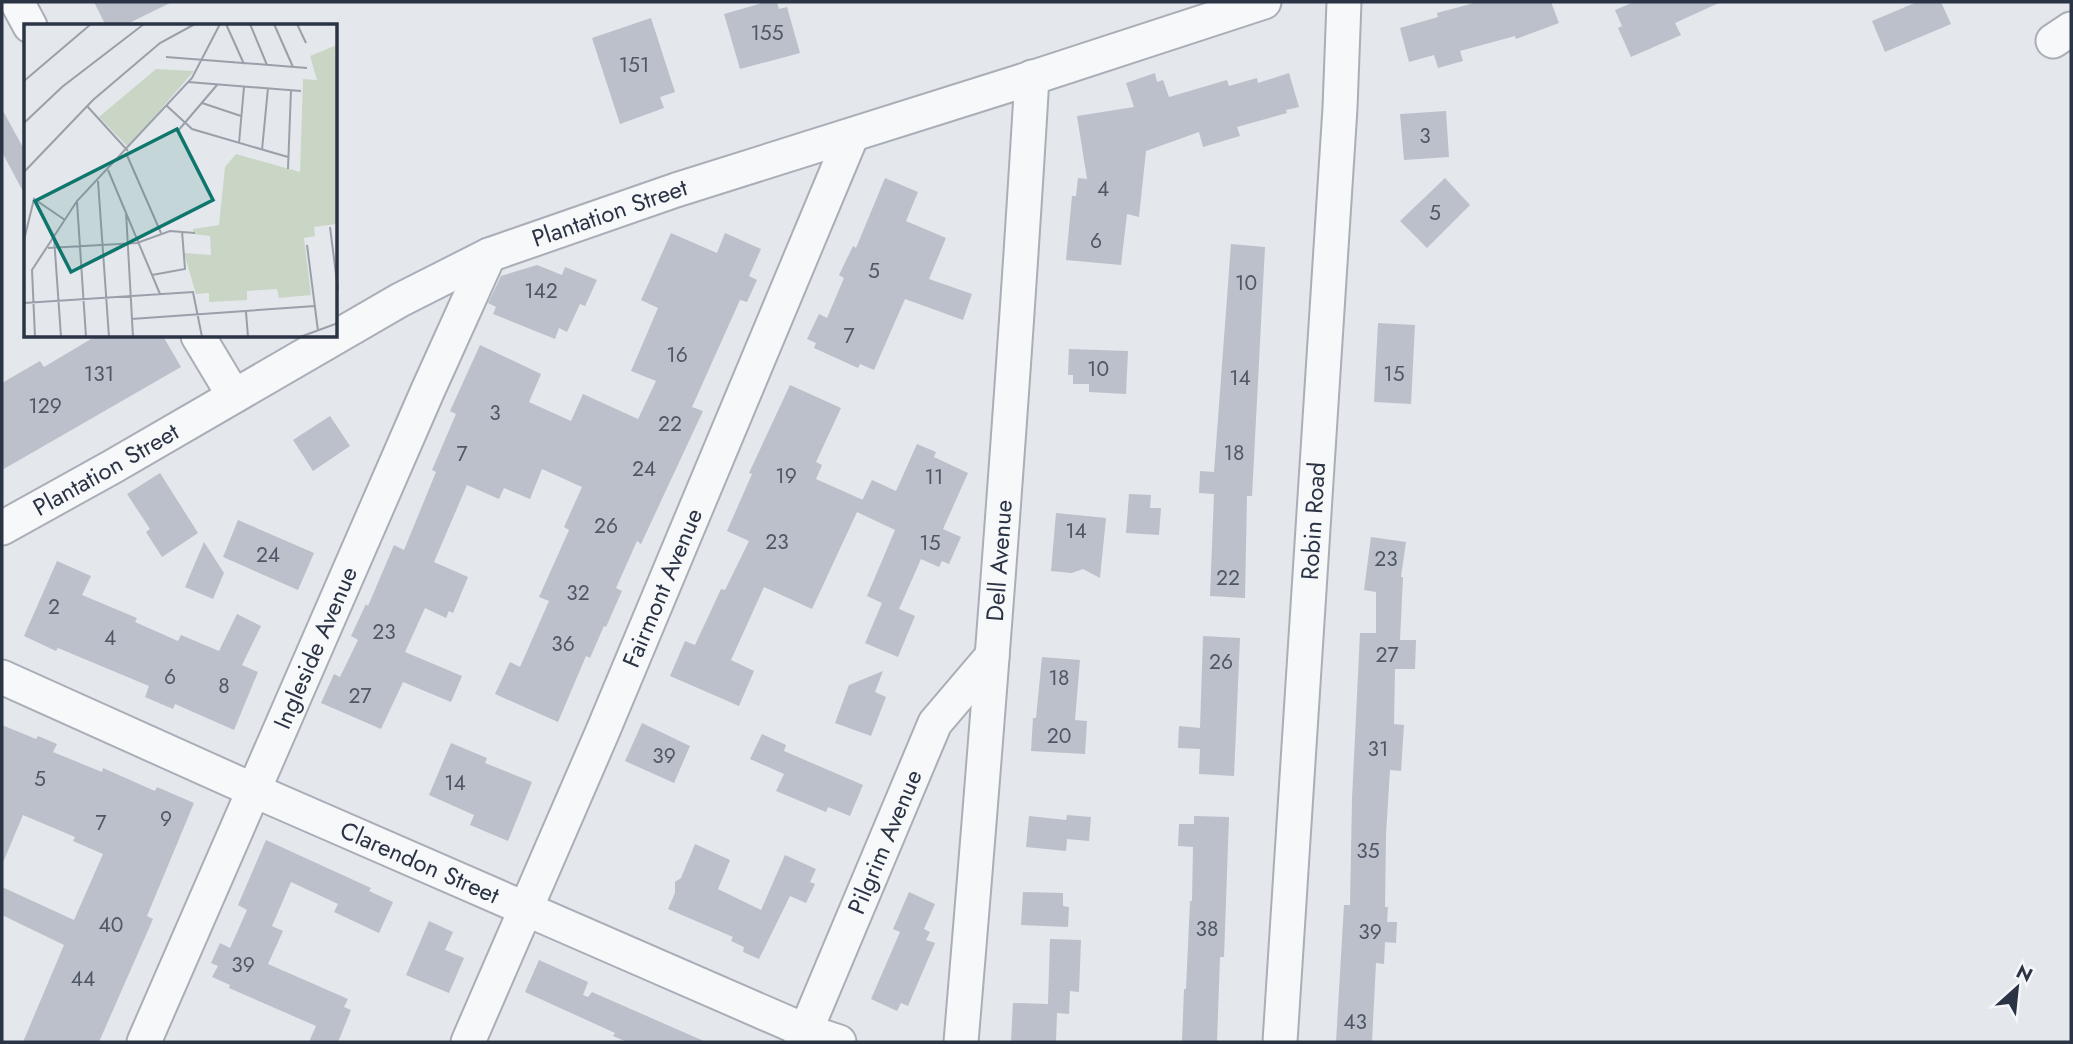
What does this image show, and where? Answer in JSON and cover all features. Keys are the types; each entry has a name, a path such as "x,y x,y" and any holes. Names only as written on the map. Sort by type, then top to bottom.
{"street":[{"path":"17,2 29,24"},
{"name":"Plantation Street","path":"338,336 400,300 489,255 676,190 1264,2"},
{"name":"Robin Road","path":"1280,1042 1340,108 1346,6 1344,2"},
{"name":"Dell Avenue","path":"961,1042 982,804 1032,77"},
{"name":"Fairmont Avenue","path":"468,1042 602,733 852,135"},
{"name":"Ingleside Avenue","path":"144,1042 489,255"},
{"path":"199,338 234,396"},
{"name":"Plantation Street","path":"4,530 334,338"},
{"name":"Pilgrim Avenue","path":"804,1037 935,723 992,656"},
{"name":"Clarendon Street","path":"2,677 525,908 804,1037 839,1042"}],"building":[{"path":"94,2 172,2 127,24 105,24"},
{"path":"766,2 777,2 779,9 787,7 800,53 740,69 724,14"},
{"path":"1478,2 1551,2 1559,23 1516,39 1515,36 1460,51 1463,61 1438,68 1434,55 1409,62 1400,28 1438,17 1437,13"},
{"path":"1634,2 1721,2 1675,23 1681,35 1631,57 1618,28 1622,26 1615,10"},
{"path":"1917,2 1941,2 1951,24 1885,52 1872,21"},
{"path":"651,18 675,92 660,97 664,108 620,124 592,38"},
{"path":"1155,73 1157,82 1163,80 1169,97 1227,80 1229,86 1257,78 1258,83 1289,73 1299,107 1237,127 1240,136 1203,147 1199,132 1146,151 1139,217 1127,214 1121,265 1066,260 1072,196 1076,196 1078,178 1087,179 1077,116 1134,107 1126,83"},
{"path":"2,109 24,149 24,193 2,152"},
{"path":"1446,111 1449,157 1404,160 1400,114"},
{"path":"885,178 918,192 906,221 946,238 929,279 972,294 963,320 905,299 874,370 860,364 858,368 814,348 816,343 807,339 819,314 827,318 844,278 839,275 853,246 856,248"},
{"path":"1445,178 1470,205 1427,248 1400,221"},
{"path":"671,233 717,253 725,233 761,249 749,276 757,280 747,302 740,300 692,407 703,411 641,544 637,541 616,588 622,591 590,658 586,656 558,722 495,694 510,662 520,667 549,601 539,597 569,530 564,527 582,487 542,469 530,499 504,488 499,499 467,485 434,562 468,577 453,613 449,611 446,618 425,608 405,652 462,676 451,702 403,682 381,729 321,703 334,674 340,677 358,640 351,636 366,604 368,606 394,545 404,550 436,472 432,470 456,414 450,411 480,345 541,374 529,402 571,421 583,394 638,419 656,381 631,371 658,308 641,300"},
{"path":"1231,244 1265,247 1252,496 1247,496 1245,598 1210,596 1214,494 1199,493 1200,471 1214,472"},
{"path":"537,265 562,275 565,267 597,280 585,306 580,304 567,332 559,328 555,339 493,314 496,307 488,303 501,276"},
{"path":"1378,323 1415,325 1411,404 1374,402"},
{"path":"93,338 164,338 181,367 2,470 2,383 40,361 44,367"},
{"path":"1069,349 1128,351 1126,394 1089,392 1089,384 1073,384 1073,375 1068,375"},
{"path":"790,385 841,408 816,462 822,465 816,479 863,500 872,480 896,491 917,444 936,452 934,457 968,473 943,529 961,537 949,564 942,561 939,567 921,559 899,609 915,616 898,657 865,643 882,603 867,596 895,530 857,512 812,609 764,587 731,660 754,671 739,706 670,676 685,641 695,645 721,589 725,590 749,541 727,531 752,474 749,473"},
{"path":"330,416 350,446 313,471 293,440"},
{"path":"160,473 198,533 162,557 146,532 150,529 127,494"},
{"path":"1129,494 1151,495 1150,508 1161,508 1159,535 1126,533"},
{"path":"1056,513 1106,518 1100,578 1083,569 1072,573 1051,571"},
{"path":"238,520 314,553 298,590 223,557"},
{"path":"1371,537 1406,542 1401,577 1400,640 1416,640 1415,669 1395,669 1394,724 1404,725 1401,771 1390,770 1385,907 1388,907 1387,922 1397,922 1396,943 1385,942 1384,964 1376,963 1372,1042 1336,1042 1344,905 1350,905 1360,633 1376,633 1376,592 1364,590"},
{"path":"204,542 224,573 213,599 185,587"},
{"path":"57,561 91,576 82,595 137,618 135,622 178,641 181,635 219,651 237,614 261,626 242,665 258,672 234,730 175,704 173,709 145,697 149,686 24,636"},
{"path":"1203,636 1240,638 1234,776 1199,774 1200,749 1178,748 1179,726 1200,728"},
{"path":"1042,657 1080,660 1075,720 1087,721 1085,754 1031,751"},
{"path":"883,671 875,692 886,697 871,736 835,723 849,685"},
{"path":"642,723 690,746 674,783 625,761"},
{"path":"2,725 36,739 38,736 57,744 53,752 102,772 103,768 155,791 157,787 194,803 147,916 153,919 99,1042 23,1042 64,945 2,915 2,887 74,920 103,854 73,841 75,837 23,815 2,865"},
{"path":"762,734 786,745 784,751 863,785 850,816 828,807 826,812 776,791 784,774 750,759"},
{"path":"451,743 487,758 485,763 532,782 508,841 470,825 474,815 429,795"},
{"path":"1067,815 1091,817 1089,841 1067,839 1066,851 1026,847 1029,816 1066,820"},
{"path":"1194,816 1229,817 1224,957 1220,957 1217,1042 1182,1042 1193,847 1178,846 1179,824 1194,824"},
{"path":"266,840 371,888 369,891 393,902 379,933 334,912 338,904 291,882 272,926 283,931 268,964 348,999 344,1007 351,1010 338,1042 309,1042 316,1026 229,988 230,985 212,977 218,966 211,963 220,943 230,948 247,910 238,905"},
{"path":"695,844 730,860 718,889 761,910 785,855 816,869 810,882 815,884 806,903 790,896 759,959 743,952 744,947 731,941 733,937 668,909 675,893 675,882 681,878"},
{"path":"909,892 935,904 924,929 930,932 926,940 935,943 908,1006 901,1003 897,1011 871,999 900,932 893,929"},
{"path":"1023,892 1063,893 1063,906 1069,907 1068,927 1021,925"},
{"path":"429,921 453,932 445,950 464,958 449,993 406,975"},
{"path":"1050,939 1081,940 1079,992 1070,991 1069,1014 1057,1013 1056,1042 1011,1042 1013,1003 1048,1004"},
{"path":"539,960 588,982 583,995 588,997 592,992 706,1042 627,1042 613,1036 615,1033 525,992"}]}
